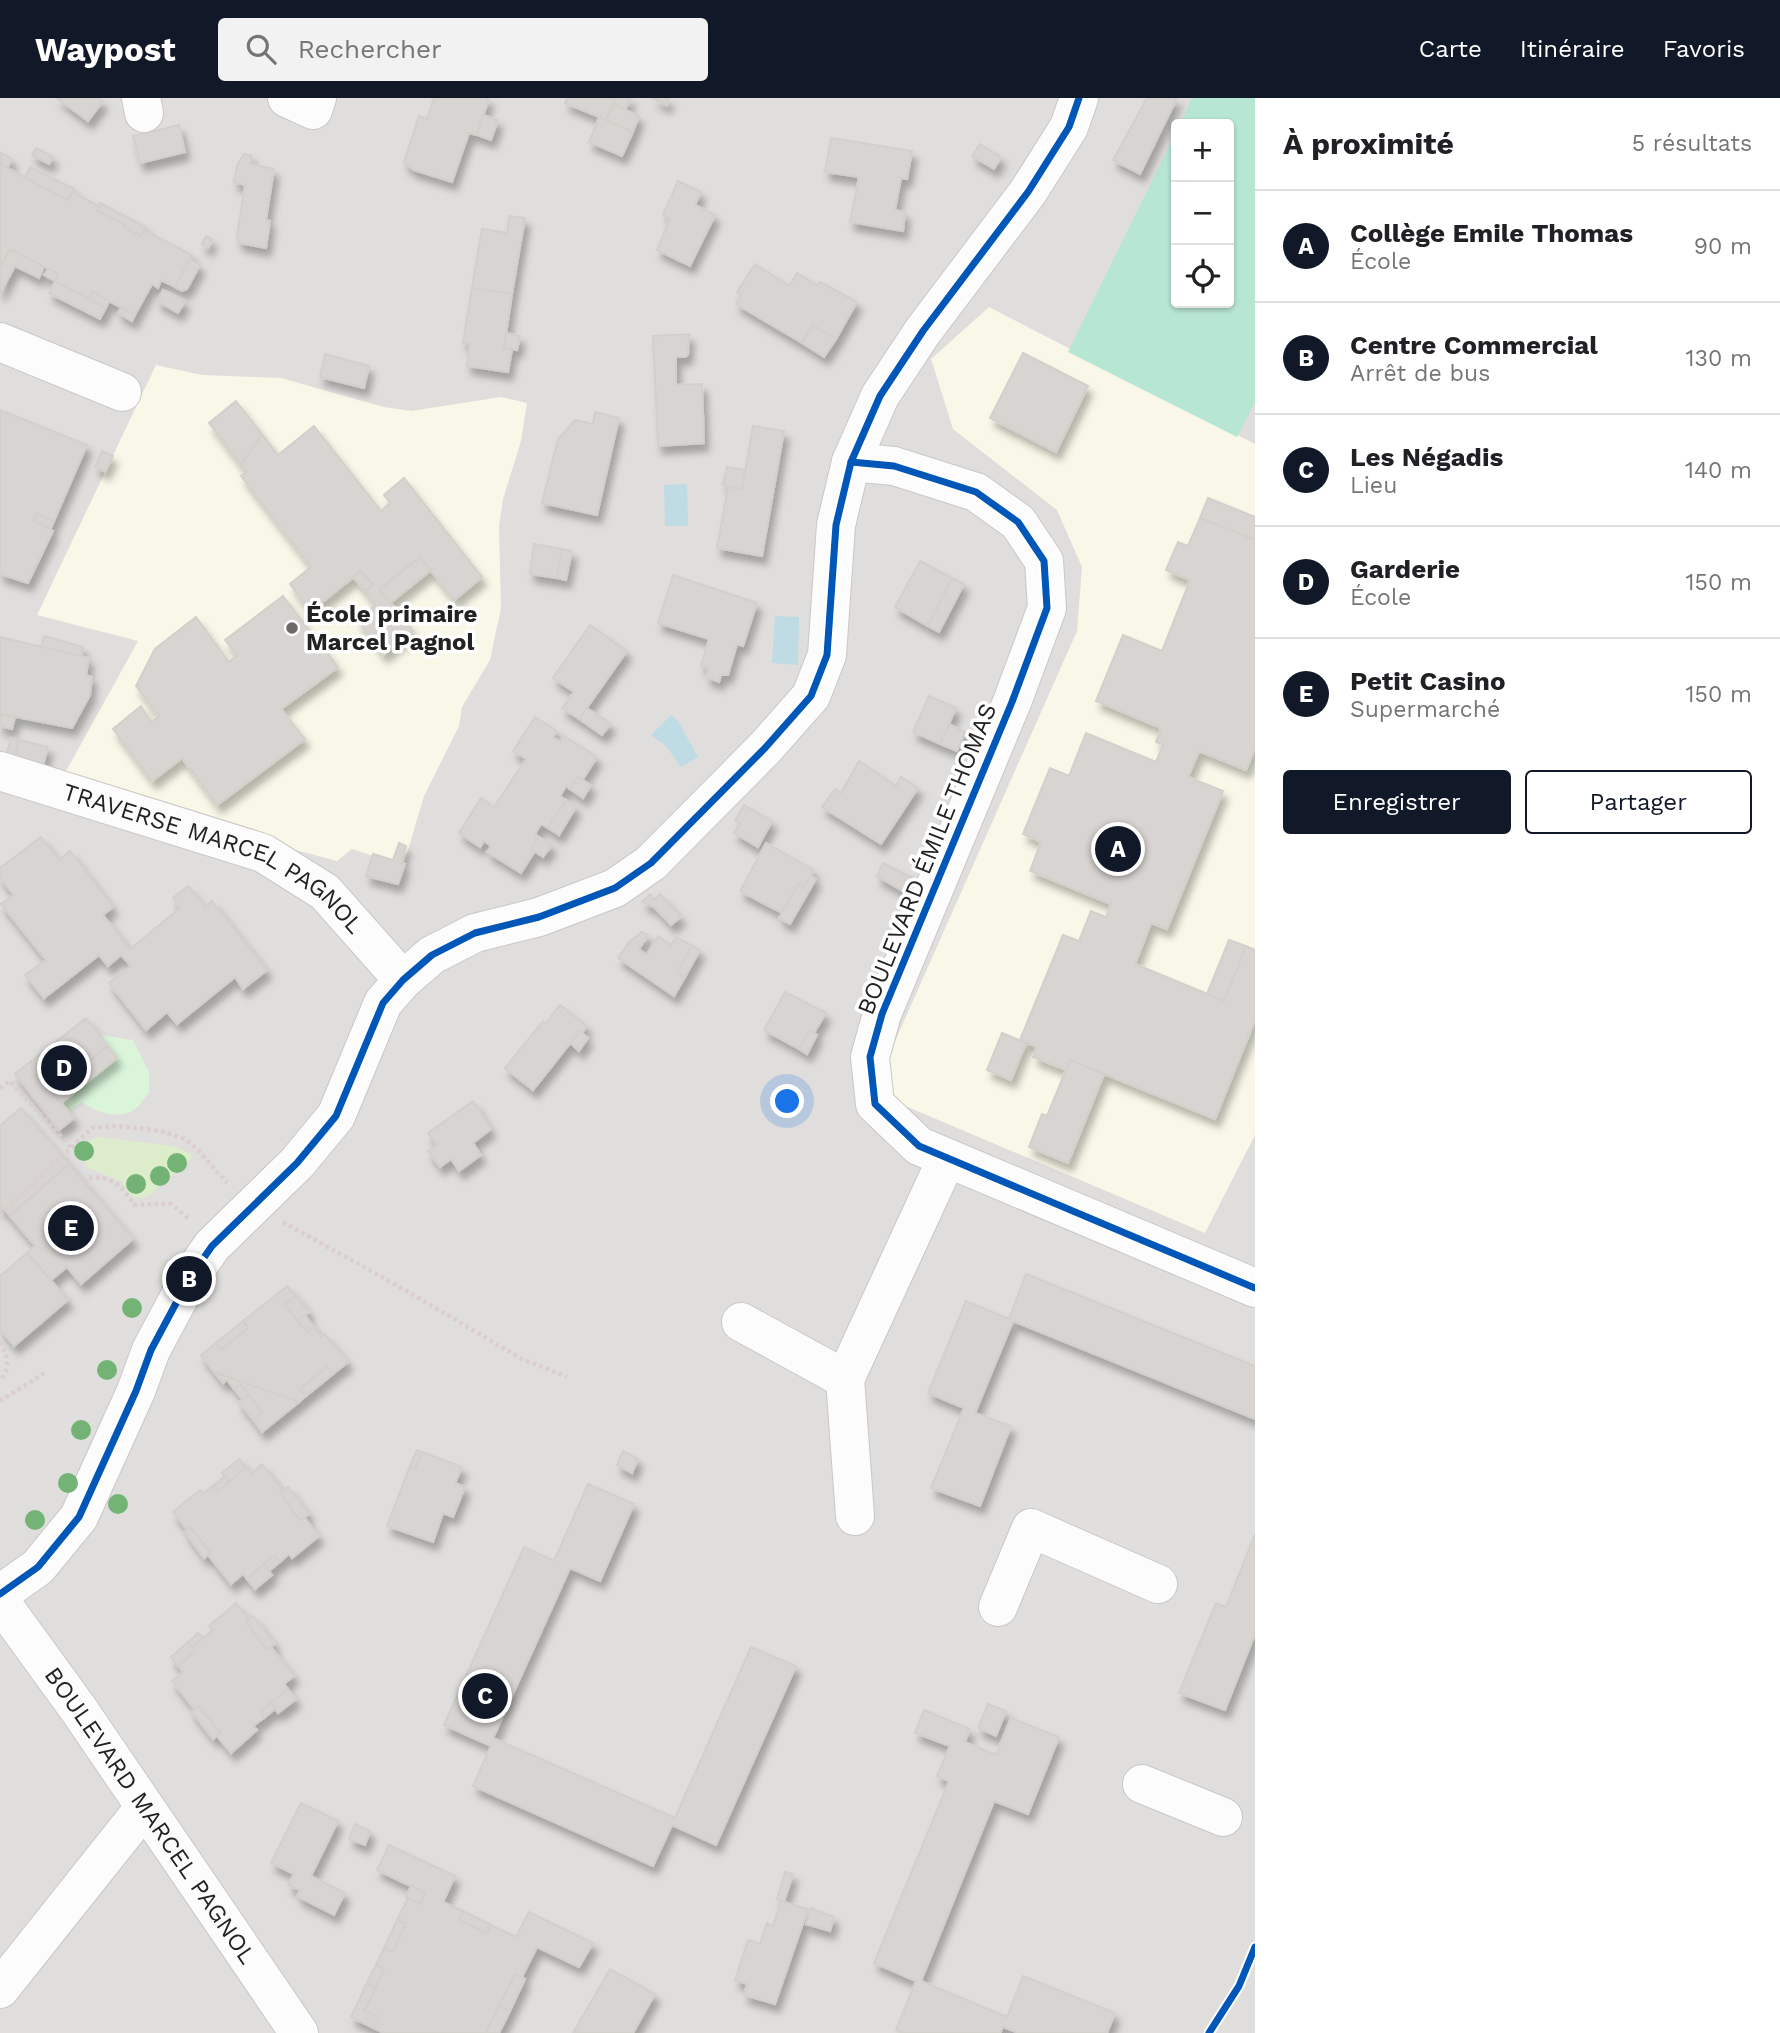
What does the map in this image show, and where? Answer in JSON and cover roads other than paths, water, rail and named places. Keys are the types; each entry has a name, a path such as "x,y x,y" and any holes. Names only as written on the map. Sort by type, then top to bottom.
{"street":[{"path":"287,98 313,110 317,98"},
{"path":"0,1594 37,1567 79,1517 136,1391 151,1350 189,1279 212,1246 297,1163 336,1116 383,1003 432,955 475,933 539,917 615,888 651,863 765,748 811,695 827,655 836,525 851,462 880,396 923,331 1028,192 1069,127 1079,98"},
{"path":"0,342 122,392"},
{"name":"BOULEVARD ÉMILE THOMAS","path":"851,462 894,466 976,492 1018,522 1044,561 1047,608 1012,702 882,1014 870,1057 875,1104 919,1146 1255,1287"},
{"name":"TRAVERSE MARCEL PAGNOL","path":"0,771 263,853 325,892 404,980"},
{"path":"855,1516 845,1379 947,1158"},
{"path":"741,1322 845,1379"},
{"path":"998,1607 1031,1528 1158,1584"},
{"name":"BOULEVARD MARCEL PAGNOL","path":"0,1601 79,1710 299,2033"},
{"path":"1142,1784 1223,1817"},
{"path":"0,1989 144,1808"}],"water":[{"path":"687,484 688,526 665,526 664,485"},
{"path":"775,616 799,617 798,665 772,663"},
{"path":"671,715 678,721 698,757 681,767 666,746 651,735"}],"place":[{"name":"École primaire Marcel Pagnol","path":"292,628"},
{"name":"Collège Emile Thomas","path":"1118,849"},
{"name":"Garderie","path":"64,1068"},
{"name":"Petit Casino","path":"71,1228"},
{"name":"Centre Commercial","path":"189,1279"},
{"name":"Les Négadis","path":"485,1696"}]}
